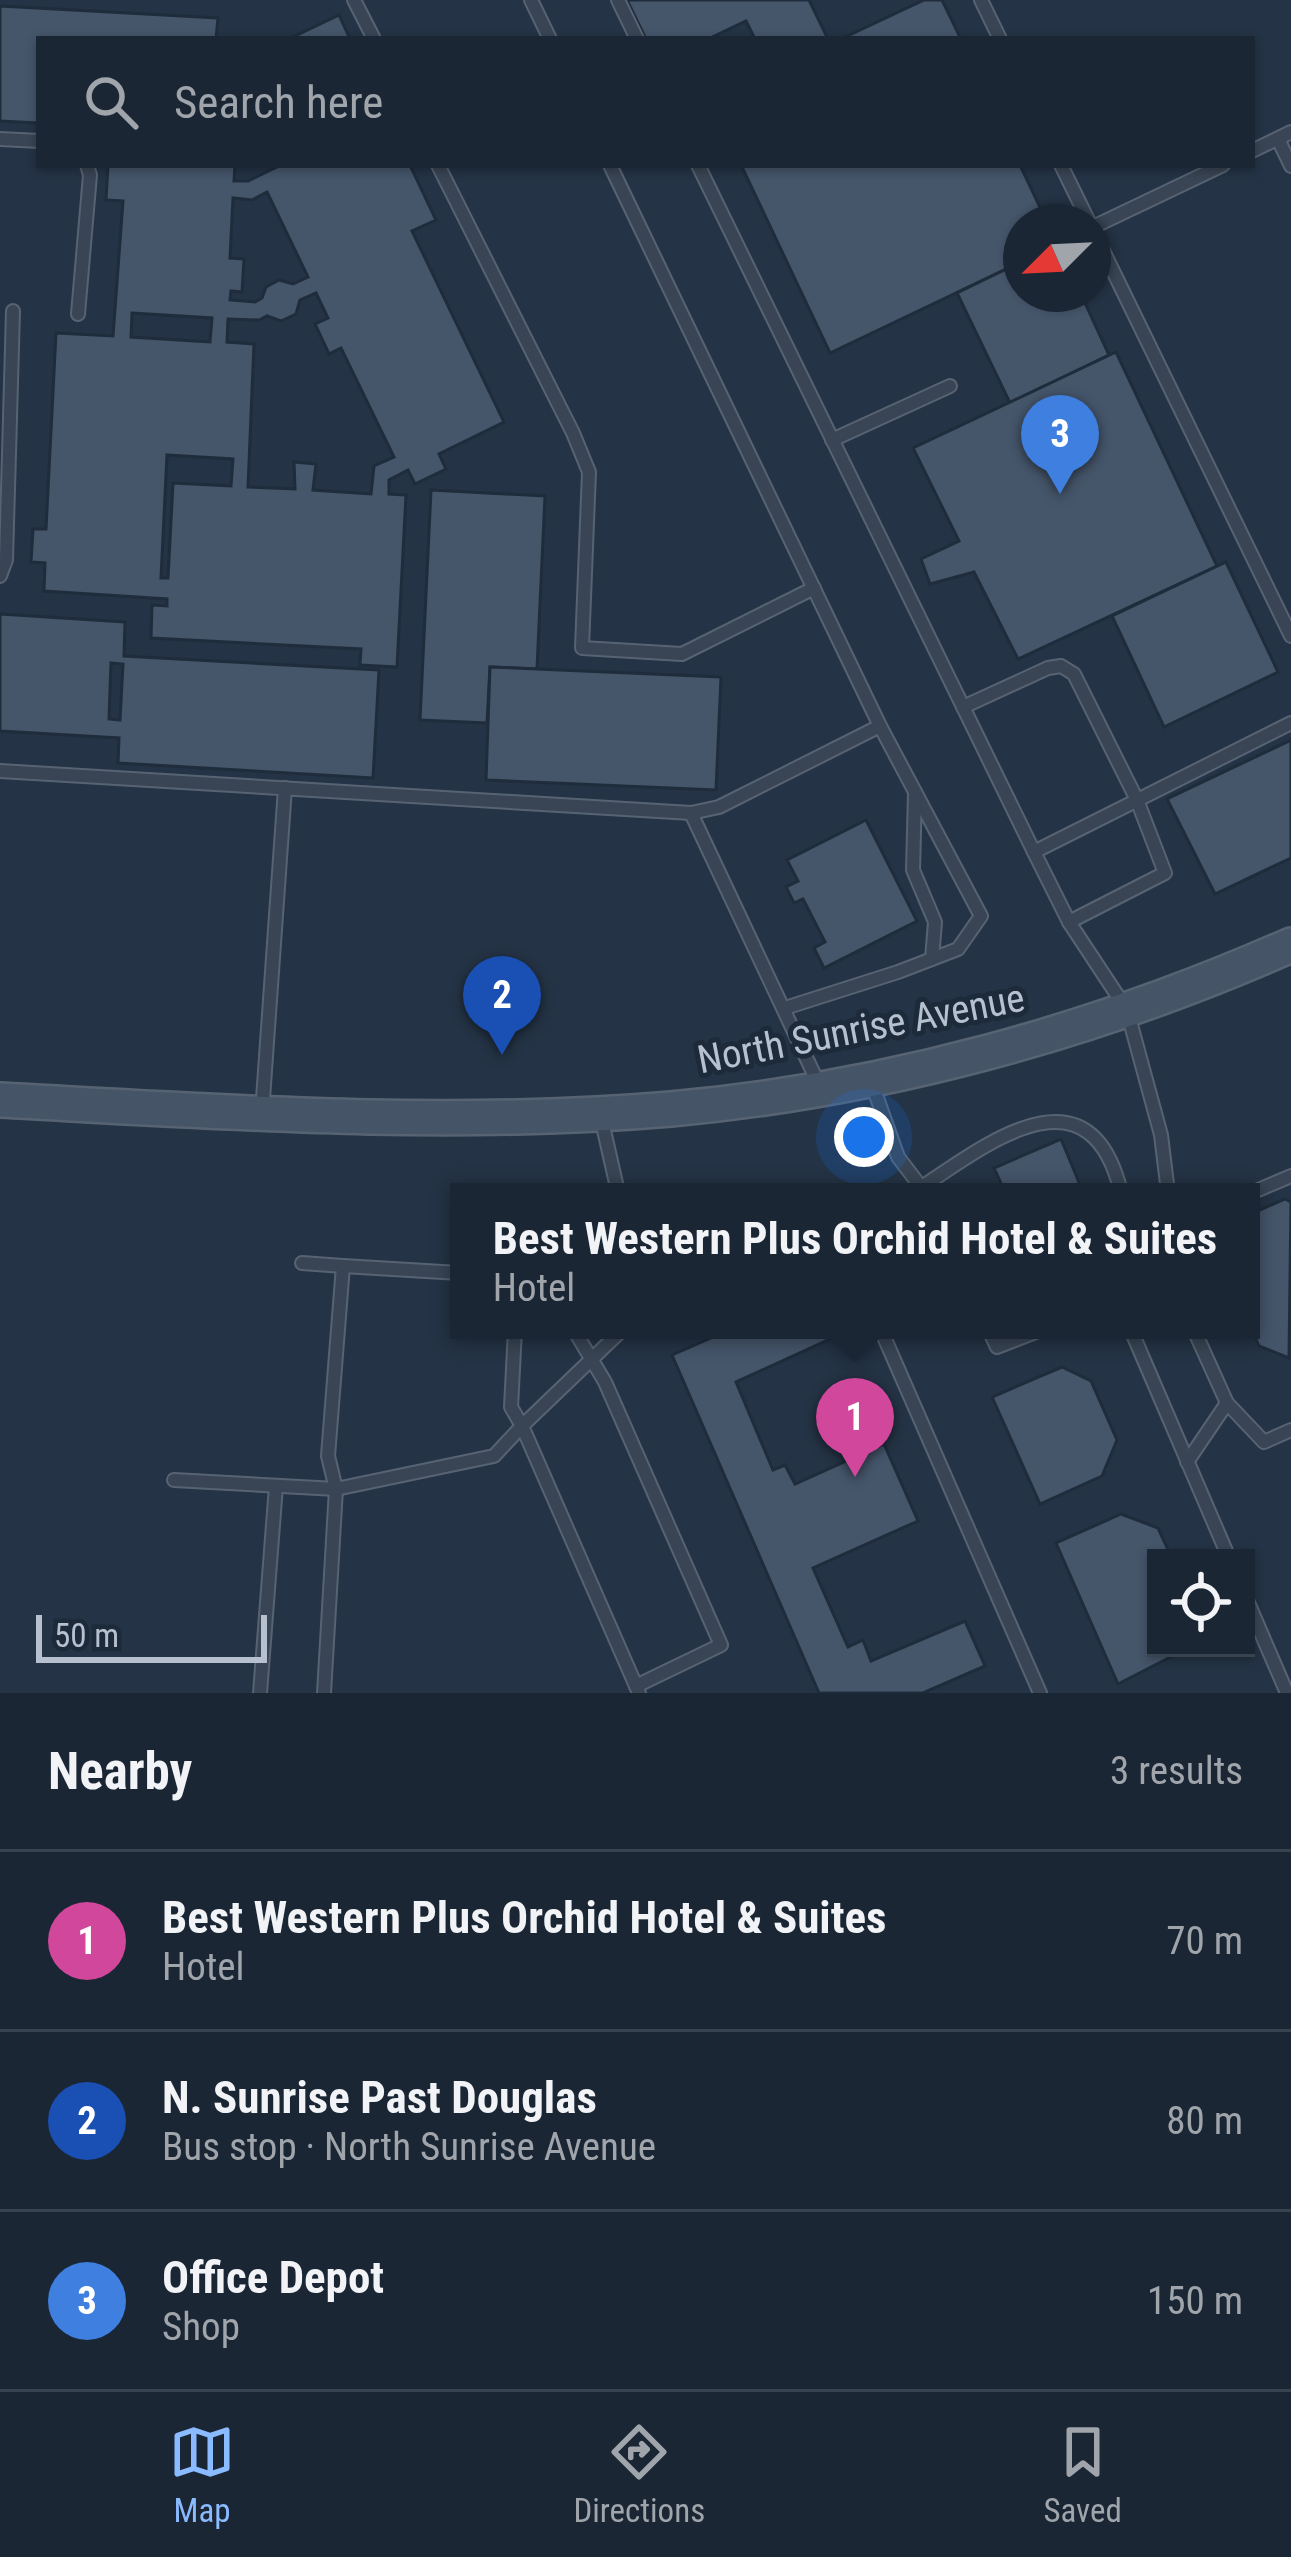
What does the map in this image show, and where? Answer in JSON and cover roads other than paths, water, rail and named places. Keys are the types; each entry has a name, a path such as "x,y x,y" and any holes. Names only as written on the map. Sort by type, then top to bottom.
{"main road":[{"name":"North Sunrise Avenue","path":"0,1100 364,1117 671,1108 820,1088 987,1050 1127,1010 1291,945"}],"lane":[{"path":"354,0 372,36"},
{"path":"531,0 549,36"},
{"path":"617,0 635,36"},
{"path":"981,0 999,36"},
{"path":"1255,150 1284,135 1291,166"},
{"path":"0,139 36,141"},
{"path":"78,314 88,168"},
{"path":"440,168 589,472 582,648 682,654 814,588"},
{"path":"611,168 880,726 981,916 958,949 784,1008"},
{"path":"699,168 1034,852 1070,922 1127,1010 1161,1135 1167,1183"},
{"path":"1062,168 1080,204"},
{"path":"1111,218 1217,168"},
{"path":"1111,264 1284,604 1291,636"},
{"path":"0,576 6,560 13,311"},
{"path":"832,440 950,386"},
{"path":"963,707 1061,666 1074,674 1137,800 1166,873 1070,922"},
{"path":"1034,852 1291,723"},
{"path":"0,771 691,813 718,807 880,726"},
{"path":"262,1114 285,788"},
{"path":"915,792 913,870 935,922 932,959"},
{"path":"691,813 820,1088"},
{"path":"870,1078 898,1157 918,1183"},
{"path":"600,1112 616,1183"},
{"path":"932,1183 1010,1130 1057,1122 1080,1124 1096,1135 1118,1183"},
{"path":"1260,1189 1291,1176"},
{"path":"302,1263 450,1272"},
{"path":"324,1693 336,1490 328,1456 343,1266"},
{"path":"515,1339 511,1407 638,1689 721,1645 605,1382 579,1339"},
{"path":"174,1480 336,1490 494,1456 612,1339"},
{"path":"885,1339 1040,1693"},
{"path":"993,1339 997,1347 1018,1339"},
{"path":"1134,1339 1225,1549"},
{"path":"1198,1339 1227,1403 1264,1442 1291,1430"},
{"path":"1187,1462 1227,1403"},
{"path":"260,1693 275,1486"},
{"path":"1255,1619 1287,1693"}],"place":[{"name":"Office Depot","path":"1060,494"},
{"name":"N. Sunrise Past Douglas","path":"502,1055"},
{"name":"Best Western Plus Orchid Hotel & Suites","path":"855,1477"}]}
